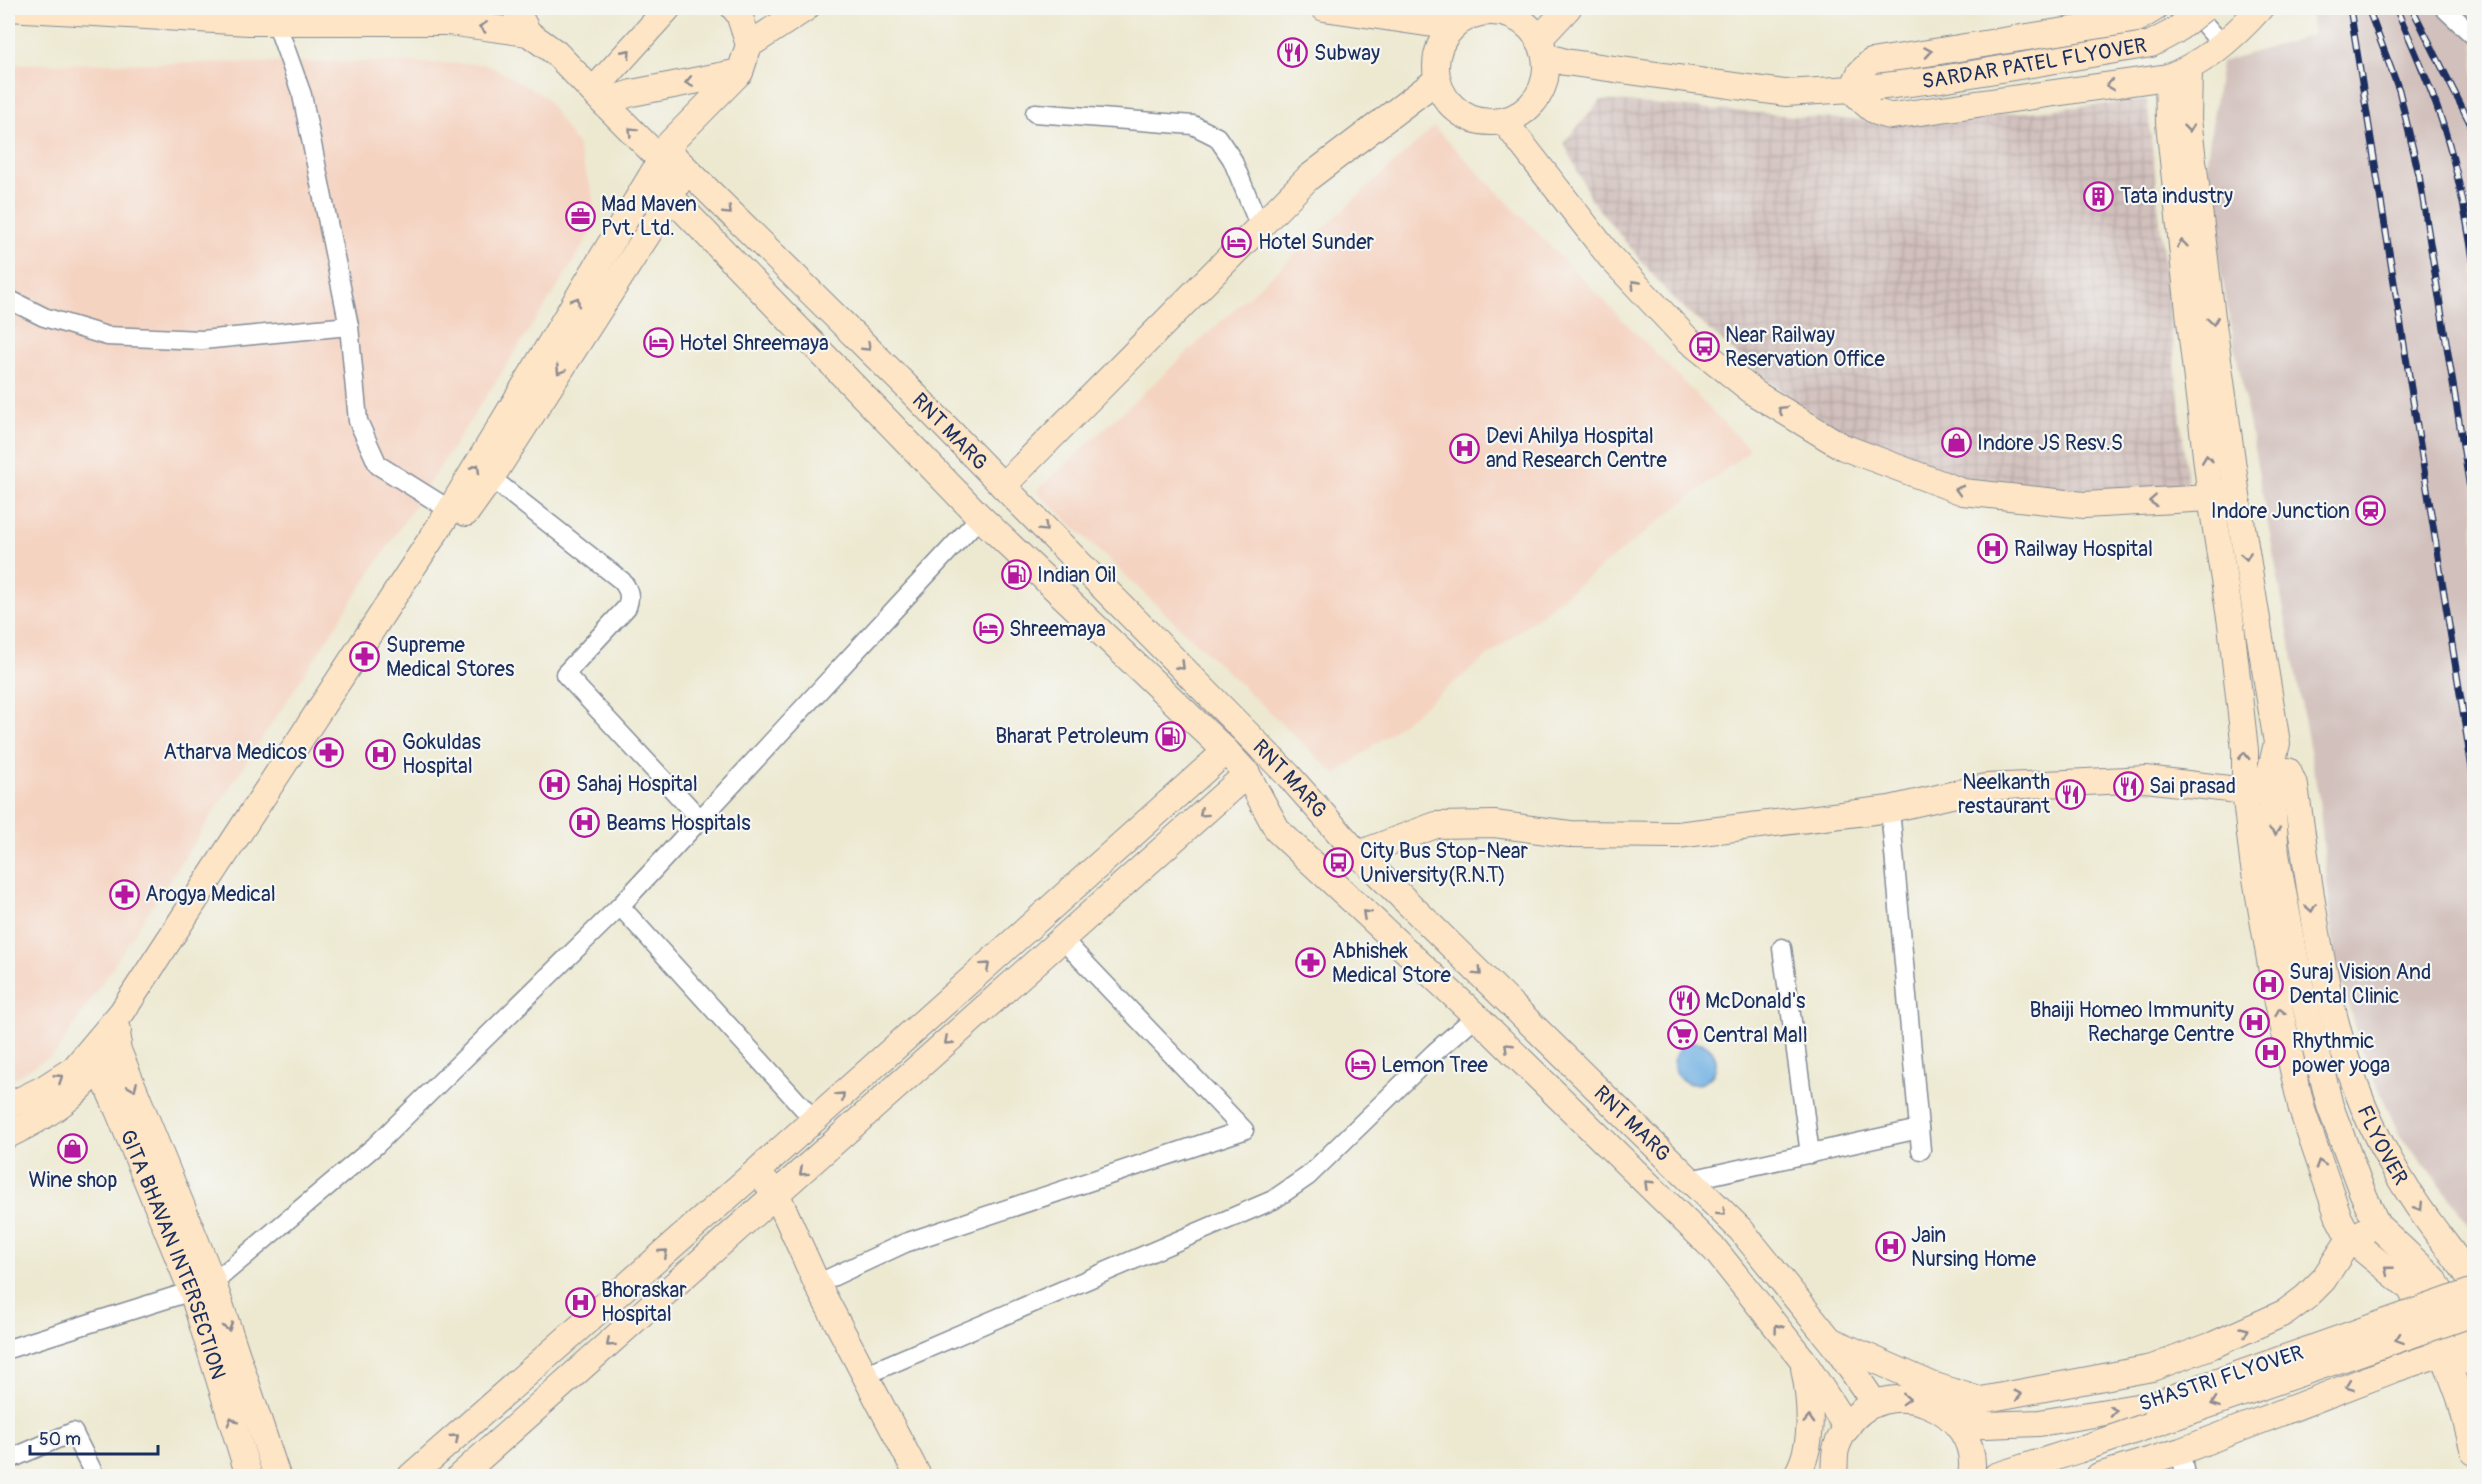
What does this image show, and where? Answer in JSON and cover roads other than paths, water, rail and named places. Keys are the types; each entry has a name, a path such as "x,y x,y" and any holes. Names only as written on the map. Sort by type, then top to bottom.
{"street":[{"path":"8,8 206,21 448,22 528,33"},
{"path":"515,8 528,33"},
{"path":"598,97 668,8"},
{"path":"8,1135 38,1121 68,1102 99,1067 122,1012 450,510 663,154 740,72 749,45 739,14 734,8"},
{"path":"749,45 806,8"},
{"path":"1324,8 1467,16 1492,12 1511,16 1527,25 1542,47 1544,84 1538,97 1529,108 1504,121 1486,123 1470,119 1455,110 1443,96 1437,80 1435,61 1441,42 1467,16"},
{"path":"1542,47 1568,8"},
{"path":"2155,8 2135,20 1871,62 1860,73 1869,107 1882,116 1892,116 2179,73 2245,25 2260,8"},
{"path":"2190,8 2222,43"},
{"name":"SARDAR PATEL FLYOVER","path":"1542,47 1565,62 1785,93 1865,89 1941,80 2151,44 2175,32 2204,8"},
{"path":"2444,8 2475,36"},
{"path":"276,22 302,94 349,326 358,421 378,465 450,510"},
{"name":"RNT MARG","path":"528,33 556,53 598,97 663,154 686,170 906,386 1288,775 1358,854 1741,1230 1829,1339 1875,1404"},
{"path":"598,97 632,93 740,72"},
{"path":"2179,73 2169,123 2211,498 2231,624 2245,750 2245,790 2253,861 2275,989 2302,1110 2331,1196 2350,1239 2410,1288 2443,1352 2460,1398 2475,1452"},
{"name":"FLYOVER","path":"2179,73 2188,119 2237,496 2277,743 2288,793 2300,829 2313,916 2333,1013 2357,1091 2390,1159 2428,1221 2456,1255 2475,1284"},
{"path":"1003,486 1308,178 1437,80"},
{"path":"1035,113 1193,125 1217,137 1232,159 1260,227"},
{"path":"1504,121 1611,258 1687,339 1756,394 1843,447 1963,492 2084,505 2237,496"},
{"path":"663,154 670,196"},
{"path":"8,1106 43,1089 74,1069 110,1038 420,576 491,478 686,170"},
{"name":"RNT MARG","path":"670,196 980,518 1220,757 1278,831 1476,1016 1716,1251 1803,1360 1846,1428"},
{"path":"8,299 44,317 107,336 202,340 349,326"},
{"path":"491,478 622,581 628,589 630,598 627,607 565,674 700,819"},
{"path":"8,1349 202,1287 375,1146 620,906 980,518"},
{"path":"411,1476 1220,757"},
{"path":"1358,854 1436,825 1494,824 1570,834 1677,835 1890,809 1997,786 2146,779 2288,793 2276,854 2300,984 2330,1106 2377,1225 2434,1279 2471,1354"},
{"path":"460,1476 1240,781"},
{"path":"1890,809 1921,1150"},
{"path":"620,906 814,1120"},
{"path":"817,1284 905,1243 1244,1130 1062,939"},
{"path":"1782,948 1810,1154"},
{"path":"866,1375 1273,1200 1308,1176 1434,1053 1476,1016"},
{"path":"110,1038 202,1287 277,1476"},
{"name":"GITA BHAVAN INTERSECTION","path":"99,1067 202,1287 249,1476"},
{"path":"1690,1180 1919,1129"},
{"path":"758,1170 777,1195 817,1284 918,1476"},
{"path":"1939,1408 2152,1368 2213,1346 2286,1312 2323,1280 2350,1239 2377,1225"},
{"name":"SHASTRI FLYOVER","path":"1959,1426 2039,1423 2155,1404 2475,1291"},
{"name":"SHASTRI FLYOVER","path":"1996,1476 2079,1450 2475,1313"},
{"path":"1829,1339 1932,1385 1981,1401"},
{"path":"2099,1476 2181,1451 2443,1352 2471,1354"},
{"path":"1796,1476 1805,1454 1809,1425 1808,1390 1803,1360"},
{"path":"1834,1476 1835,1451 1851,1420 1875,1404 1892,1399 1915,1399 1939,1408 1959,1426 1970,1449 1971,1476"},
{"path":"8,1460 73,1432 95,1476"},
{"path":"2181,1451 2185,1476"}],"water":[{"path":"1695,1042 1710,1048 1716,1063 1710,1078 1695,1084 1680,1078 1674,1063 1680,1048"}],"railway":[{"path":"2350,8 2474,781"},
{"path":"2368,8 2399,90 2419,175 2474,513"},
{"path":"2396,8 2429,84 2445,131 2462,198 2474,266"},
{"path":"2412,8 2474,131"}],"place":[{"name":"Subway","path":"1293,53"},
{"name":"Tata industry","path":"2099,196"},
{"name":"Mad Maven Pvt. Ltd.","path":"580,216"},
{"name":"Hotel Sunder","path":"1237,242"},
{"name":"Hotel Shreemaya","path":"658,343"},
{"name":"Near Railway Reservation Office","path":"1704,347"},
{"name":"Indore JS Resv.S","path":"1956,443"},
{"name":"Devi Ahilya Hospital and Research Centre","path":"1465,448"},
{"name":"Indore Junction","path":"2371,511"},
{"name":"Railway Hospital","path":"1993,549"},
{"name":"Indian Oil","path":"1016,575"},
{"name":"Shreemaya","path":"988,629"},
{"name":"Supreme Medical Stores","path":"365,657"},
{"name":"Bharat Petroleum","path":"1170,736"},
{"name":"Atharva Medicos","path":"328,752"},
{"name":"Gokuldas Hospital","path":"381,754"},
{"name":"Sahaj Hospital","path":"555,784"},
{"name":"Sai prasad","path":"2128,786"},
{"name":"Neelkanth restaurant","path":"2071,794"},
{"name":"Beams Hospitals","path":"585,823"},
{"name":"City Bus Stop-Near University(R.N.T)","path":"1339,863"},
{"name":"Arogya Medical","path":"124,894"},
{"name":"Abhishek Medical Store","path":"1311,963"},
{"name":"Suraj Vision And Dental Clinic","path":"2268,984"},
{"name":"McDonald's","path":"1684,1001"},
{"name":"Bhaiji Homeo Immunity Recharge Centre","path":"2255,1022"},
{"name":"Central Mall","path":"1682,1035"},
{"name":"Rhythmic power yoga","path":"2271,1053"},
{"name":"Lemon Tree","path":"1360,1065"},
{"name":"Wine shop","path":"73,1149"},
{"name":"Jain Nursing Home","path":"1890,1247"},
{"name":"Bhoraskar Hospital","path":"580,1302"}]}
